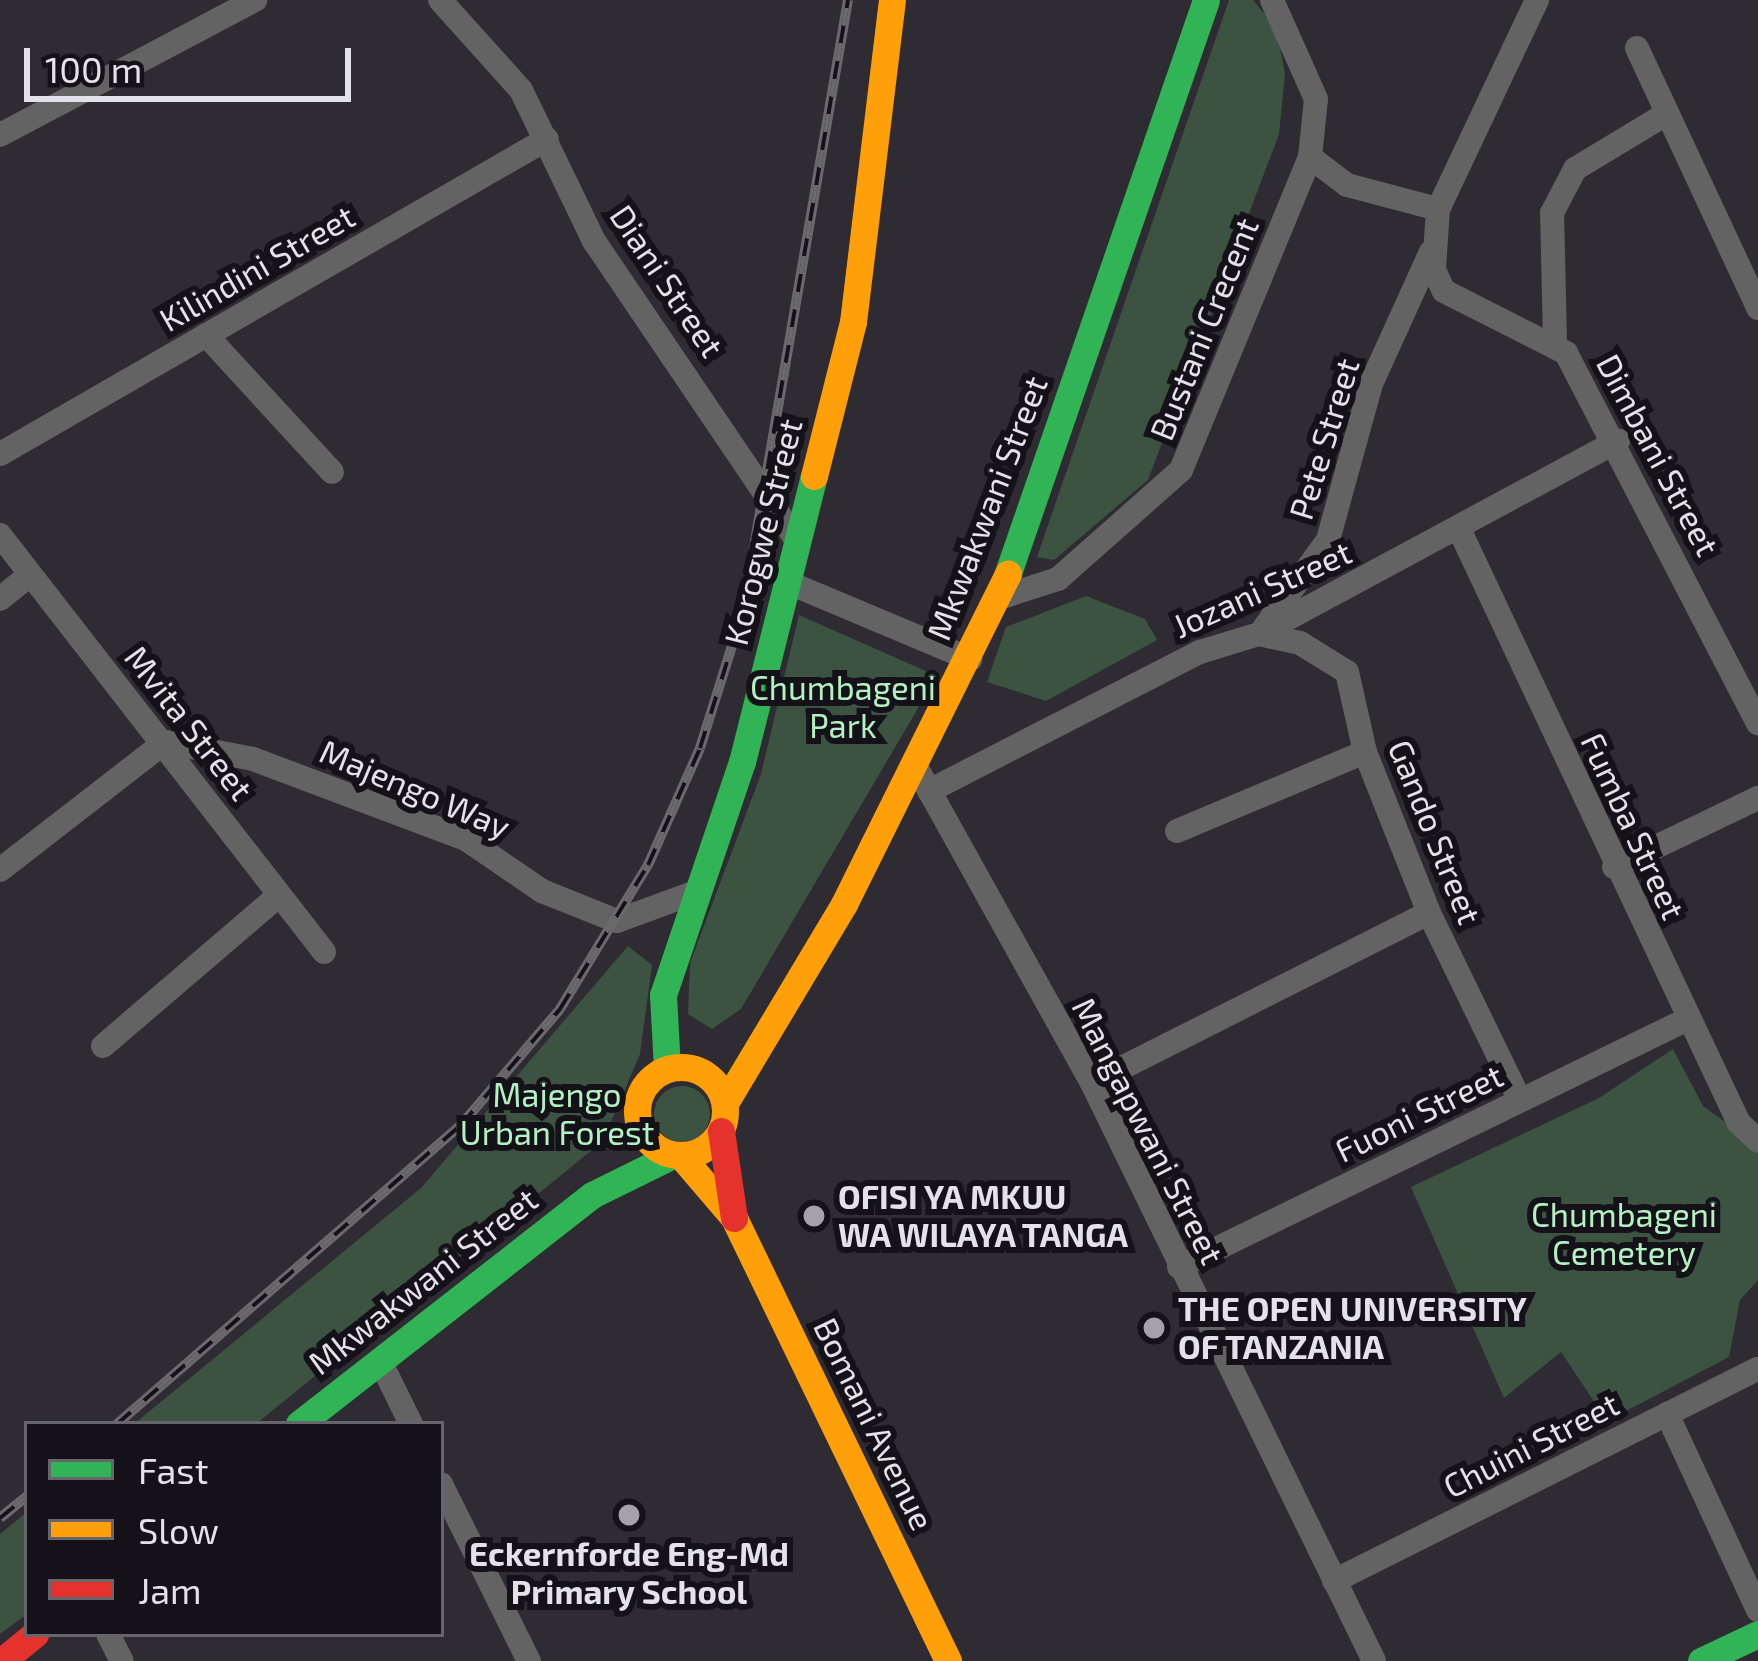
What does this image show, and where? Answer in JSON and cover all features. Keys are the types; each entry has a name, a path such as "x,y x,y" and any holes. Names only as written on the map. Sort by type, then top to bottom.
{"main road":[{"name":"Korogwe Street","path":"679,1068 663,995 742,762 853,322 892,0"},
{"name":"Mkwakwani Street","path":"723,1117 772,1013 844,904 999,598 1206,0"},
{"path":"592,1195 637,1116 650,1079 679,1068 772,1013"},
{"path":"679,1068 723,1117 734,1218"},
{"path":"637,1116 655,1148 677,1155 734,1218"},
{"path":"592,1195 677,1155 723,1117"},
{"name":"Mkwakwani Street","path":"303,1421 592,1195"},
{"name":"Bomani Avenue","path":"734,1218 949,1661"},
{"path":"1701,1661 1758,1634"},
{"path":"2,1661 31,1637"}],"street":[{"path":"0,134 255,0"},
{"name":"Diani Street","path":"440,0 521,90 594,241 798,542"},
{"name":"Bustani Crecent","path":"999,598 1058,579 1181,470 1310,157 1316,99 1272,0"},
{"path":"1432,251 1438,208 1537,0"},
{"path":"1637,48 1663,116 1758,308"},
{"path":"1555,342 1552,213 1575,170 1663,116"},
{"name":"Kilindini Street","path":"0,454 548,139"},
{"path":"1310,157 1347,185 1438,208"},
{"name":"Dimbani Street","path":"1432,251 1444,291 1555,342 1618,441 1758,723"},
{"name":"Pete Street","path":"1259,634 1328,540 1371,384 1432,251"},
{"path":"206,335 332,472"},
{"name":"Jozani Street","path":"929,791 1200,652 1259,634 1460,531 1618,441"},
{"name":"Fumba Street","path":"1460,531 1688,1019 1739,1123 1758,1141"},
{"name":"Mvita Street","path":"0,535 324,952"},
{"path":"0,599 30,575"},
{"path":"788,582 970,659"},
{"name":"Gando Street","path":"1259,634 1335,658 1347,672 1365,752 1429,913 1520,1100"},
{"path":"0,870 165,742"},
{"name":"Majengo Way","path":"165,742 253,759 466,839 542,891 616,921 696,892"},
{"path":"1177,831 1365,752"},
{"name":"Mangapwani Street","path":"915,765 1092,1083 1374,1661"},
{"path":"1614,867 1758,798"},
{"path":"104,1046 278,896"},
{"path":"1092,1083 1429,913"},
{"name":"Fuoni Street","path":"1179,1267 1688,1019"},
{"path":"380,1361 410,1421"},
{"name":"Chuini Street","path":"1334,1581 1758,1369"},
{"path":"1667,1414 1758,1610"},
{"path":"444,1490 529,1661"}],"green space":[{"path":"1229,0 1253,0 1276,28 1285,73 1279,134 1148,480 1054,560 1037,557"},
{"path":"1086,596 1145,619 1157,640 1046,701 987,682 1006,627"},
{"name":"Chumbageni Park","path":"799,615 937,676 741,1009 712,1029 688,1014 690,963 761,774"},
{"name":"Majengo Urban Forest","path":"628,946 652,965 640,1054 603,1141 260,1421 138,1421 421,1188"},
{"name":"Chumbageni Cemetery","path":"1673,1049 1703,1106 1758,1146 1758,1280 1740,1300 1729,1357 1607,1421 1561,1352 1504,1398 1411,1187 1599,1098"},
{"path":"682,1086 702,1094 710,1114 702,1134 682,1142 662,1134 654,1114 662,1094"},
{"path":"24,1514 24,1616 0,1634 0,1534"}],"railway":[{"path":"120,1421 461,1125 560,1009 648,865 700,748 743,611 848,0"},
{"path":"0,1518 24,1498"}],"traffic: fast":[{"path":"1008,573 1206,0"},
{"path":"667,1069 663,995 742,762 814,476"},
{"path":"303,1421 592,1195 673,1155"},
{"path":"1701,1661 1758,1634"}],"traffic: slow":[{"path":"814,476 853,322 892,0"},
{"path":"725,1103 844,904 1008,573"},
{"path":"681,1067 698,1070 712,1080 722,1094 725,1111 722,1128 712,1142 698,1152 681,1155 664,1152 650,1142 640,1128 637,1111 640,1094 650,1080 664,1070 681,1067"},
{"path":"681,1156 734,1218 948,1661"}],"traffic: jam":[{"path":"721,1131 734,1218"},
{"path":"2,1661 31,1637"}],"place":[{"name":"OFISI YA MKUU WA WILAYA TANGA","path":"814,1216"},
{"name":"THE OPEN UNIVERSITY OF TANZANIA","path":"1154,1328"},
{"name":"Eckernforde Eng-Md Primary School","path":"629,1515"}]}
